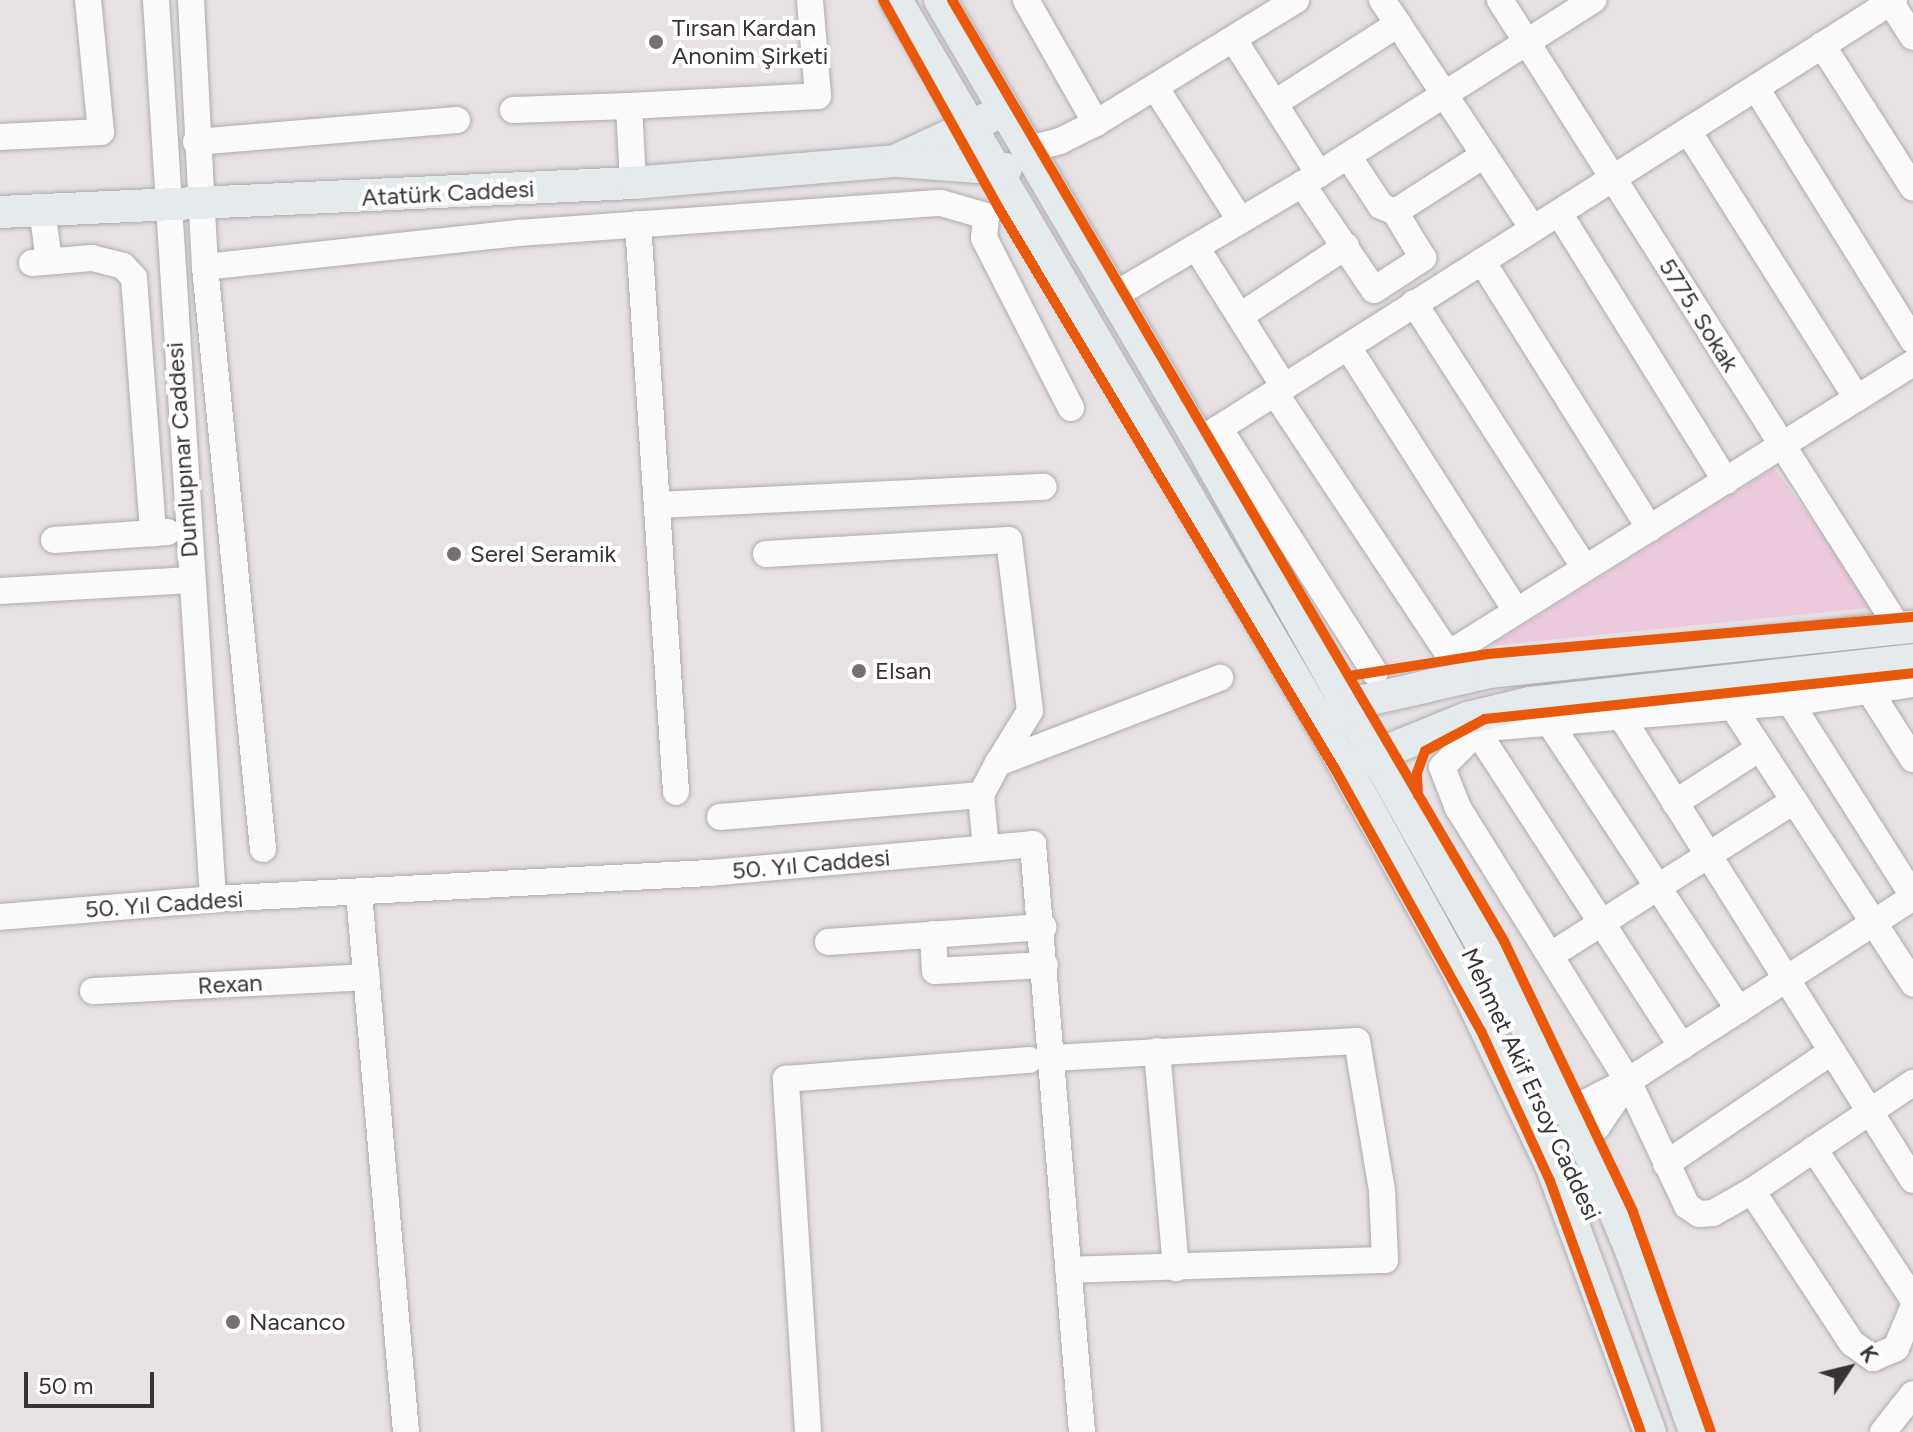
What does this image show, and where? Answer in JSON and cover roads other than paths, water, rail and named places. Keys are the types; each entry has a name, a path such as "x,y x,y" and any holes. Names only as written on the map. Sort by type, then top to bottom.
{"main road":[{"name":"Mehmet Akif Ersoy Caddesi","path":"896,0 993,168 998,207 1321,723 1342,769 1502,1058 1592,1264 1650,1432"},
{"name":"Mehmet Akif Ersoy Caddesi","path":"940,0 1113,296 1209,434 1350,707 1576,1124 1631,1250 1695,1432"},
{"path":"897,161 994,116 1009,117"},
{"path":"897,161 1014,167 1028,149"},
{"name":"Atatürk Caddesi","path":"0,212 167,201 203,206 633,183 897,161"},
{"path":"1321,723 1350,707 1490,672 1906,628"},
{"path":"1342,769 1467,718 1530,703 1913,660"}],"street":[{"path":"0,137 101,132 88,0"},
{"name":"Dumlupınar Caddesi","path":"156,0 213,899"},
{"path":"191,0 196,142 205,267 263,849"},
{"path":"513,110 818,96 810,0"},
{"path":"1028,149 1060,141 1096,123 1296,0"},
{"path":"1382,0 1533,229"},
{"name":"5775. Sokak","path":"1500,0 1782,446 1906,628"},
{"path":"1113,296 1311,179 1593,0"},
{"path":"1375,673 1209,434 1891,1 1913,37"},
{"path":"1031,2 1096,123"},
{"path":"1275,103 1398,24"},
{"path":"1234,40 1275,103 1346,246 1374,290 1423,258 1395,212 1381,206 1348,156"},
{"path":"1822,45 1913,188"},
{"path":"1155,87 1240,220"},
{"path":"1756,88 1913,340"},
{"path":"629,106 633,183"},
{"path":"196,142 457,120"},
{"path":"1688,131 1857,398"},
{"path":"1395,212 1484,155"},
{"path":"205,267 638,224 941,203 998,207 984,238 1071,408"},
{"path":"42,209 40,262 92,258 123,266 134,278 153,533"},
{"path":"1559,213 1726,481"},
{"path":"638,224 676,792"},
{"path":"1240,316 1346,246"},
{"path":"1196,247 1240,316 1280,390 1446,650 1458,648 1913,363"},
{"path":"1482,261 1650,529"},
{"path":"1414,303 1585,568"},
{"path":"1348,347 1516,611"},
{"path":"657,505 1044,487"},
{"path":"54,540 188,531"},
{"path":"766,554 1009,540 1030,711 981,795 986,848"},
{"path":"0,591 191,580"},
{"path":"998,763 1220,678"},
{"path":"1913,684 1790,702 1549,722 1479,734 1442,767 1458,808 1628,1081 1687,1206 1699,1214 1713,1213 1752,1191 1913,1083"},
{"path":"1869,690 1913,759"},
{"path":"1576,1124 1597,1127 1628,1081 1913,896 1790,702"},
{"path":"1733,707 1913,983"},
{"path":"1621,716 1913,1180"},
{"path":"1549,722 1739,1010"},
{"path":"1479,734 1682,1047"},
{"path":"1675,803 1760,748"},
{"path":"720,817 981,795"},
{"path":"1551,955 1794,801"},
{"name":"50. Yıl Caddesi","path":"0,917 213,899 710,873 1033,844 1045,965 1041,1059 1068,1270 1082,1432"},
{"path":"359,893 406,1432"},
{"path":"828,942 1043,927"},
{"path":"977,931 980,968"},
{"path":"933,934 935,971 1045,965"},
{"name":"Rexan","path":"93,991 367,977"},
{"path":"808,1432 786,1079 1157,1051 1357,1041 1382,1191 1385,1260 1068,1270"},
{"path":"1157,1051 1176,1268"},
{"path":"1666,1164 1831,1052"},
{"path":"1814,1149 1913,1299"},
{"path":"1752,1191 1862,1352 1873,1358 1889,1355 1913,1308"},
{"path":"1883,1432 1913,1394"}],"place":[{"name":"Tırsan Kardan Anonim Şirketi","path":"656,42"},
{"name":"Serel Seramik","path":"454,554"},
{"name":"Elsan","path":"859,671"},
{"name":"Nacanco","path":"233,1322"}]}
